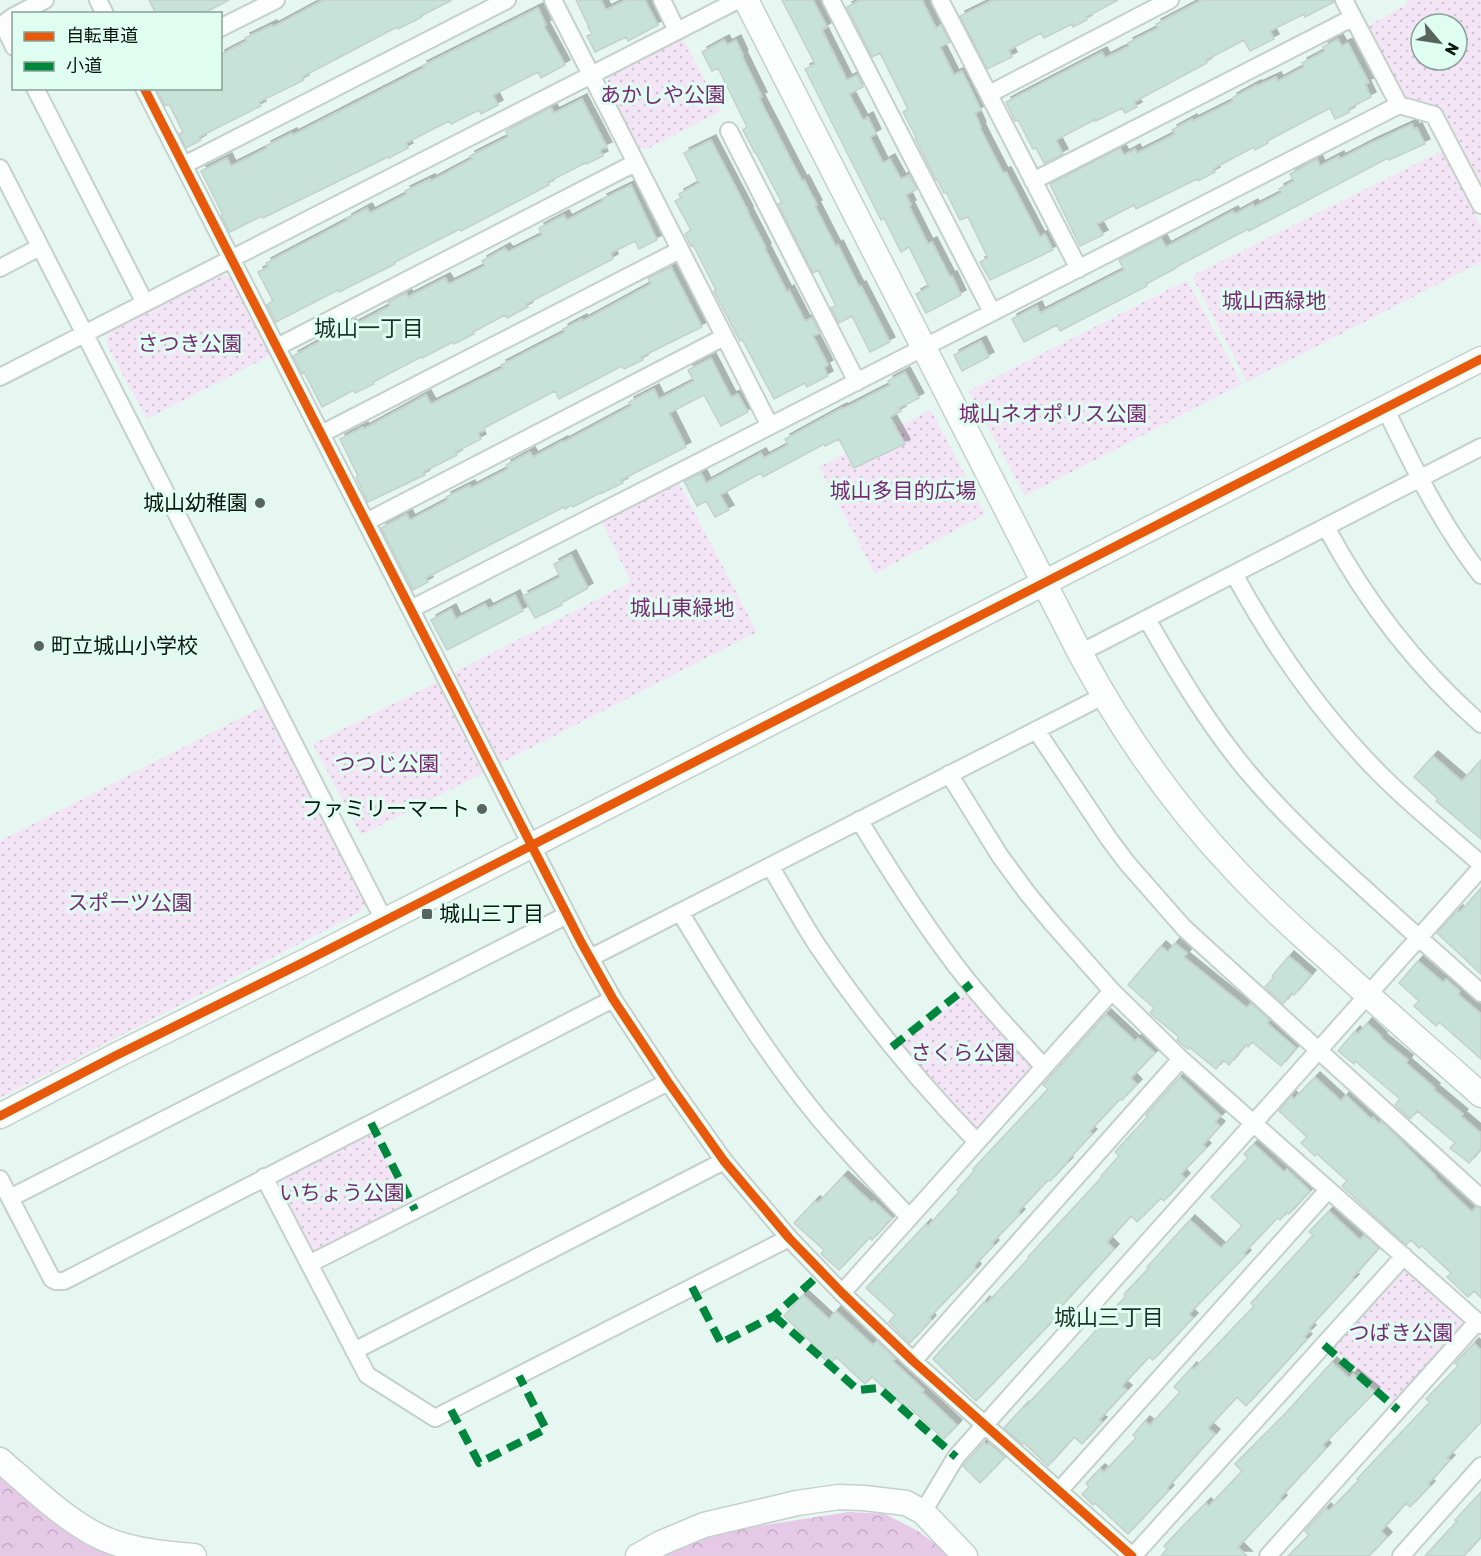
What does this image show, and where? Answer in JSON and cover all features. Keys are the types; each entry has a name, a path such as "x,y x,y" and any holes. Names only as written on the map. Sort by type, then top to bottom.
{"street":[{"path":"22,12 45,0"},
{"path":"222,27 276,0"},
{"path":"184,165 507,0"},
{"path":"553,0 770,426"},
{"path":"662,0 677,31"},
{"path":"0,377 738,0"},
{"path":"746,0 1080,653 1103,696 1140,753 1234,870 1368,996 1481,1095"},
{"path":"831,0 992,312"},
{"path":"989,94 1170,0"},
{"path":"1344,0 1399,105"},
{"path":"946,2 989,94 1079,268"},
{"path":"12,17 5,26 5,31 12,43"},
{"path":"1033,181 1352,18"},
{"path":"36,90 145,303"},
{"path":"145,90 567,915 613,999 724,1161 789,1238 842,1293 914,1360 1133,1556 1404,1256"},
{"path":"411,609 1399,105 1434,115 1481,206"},
{"path":"729,131 857,382"},
{"path":"277,347 635,162"},
{"path":"0,168 384,920"},
{"path":"0,268 40,247"},
{"path":"321,434 681,250"},
{"path":"366,522 724,337"},
{"path":"0,1116 1481,358"},
{"path":"1385,408 1438,514 1481,575"},
{"path":"1080,653 1481,447"},
{"path":"1326,527 1362,588 1400,641 1439,685 1481,724"},
{"path":"1234,574 1281,654 1342,734 1394,787 1481,864"},
{"path":"1147,619 1190,692 1219,734 1260,786 1318,847 1481,993"},
{"path":"590,958 1103,696"},
{"path":"1036,730 1102,830 1127,863 1184,928 1481,1198"},
{"path":"949,774 1000,856 1028,894 1112,991 1181,1059 1479,1324 1268,1556"},
{"path":"859,820 893,877 948,955 1044,1067"},
{"path":"770,866 816,944 853,996 892,1047 977,1143"},
{"path":"923,1512 956,1457 1481,868"},
{"path":"680,912 756,1034 817,1116 909,1217"},
{"path":"10,1198 567,915"},
{"path":"842,1293 1112,991"},
{"path":"0,1179 52,1279 64,1281 613,999"},
{"path":"914,1360 1181,1059"},
{"path":"309,1264 668,1082"},
{"path":"354,1351 724,1161"},
{"path":"264,1177 367,1376 435,1418 789,1238"},
{"path":"1059,1491 1328,1190"},
{"path":"0,1460 64,1514 92,1533 140,1550 194,1556"},
{"path":"1401,1556 1481,1466"},
{"path":"638,1556 661,1543 704,1525 796,1503 839,1497 906,1503 923,1512 965,1556"}],"green space":[{"path":"1407,0 1481,0 1481,183 1442,108 1406,99 1368,26 1408,4"},
{"name":"あかしや公園","path":"683,39 721,111 647,149 640,148 607,86 608,80 611,75"},
{"name":"城山西緑地","path":"1442,151 1481,226 1481,262 1247,382 1192,276"},
{"name":"さつき公園","path":"220,275 230,277 271,355 147,419 107,345 108,332"},
{"name":"城山ネオポリス公園","path":"1187,280 1242,384 1025,496 969,391"},
{"name":"城山多目的広場","path":"931,410 985,514 875,574 819,467"},
{"name":"城山東緑地","path":"679,483 757,632 499,764 453,673 631,582 602,522"},
{"name":"つつじ公園","path":"437,682 483,773 361,835 313,744"},
{"name":"スポーツ公園","path":"264,706 366,902 359,913 0,1098 0,841"},
{"name":"さくら公園","path":"967,992 1032,1067 1030,1072 977,1128 969,1124 901,1045"},
{"name":"いちょう公園","path":"371,1131 409,1205 317,1252 311,1248 278,1183 280,1178"},
{"name":"つばき公園","path":"1404,1269 1464,1323 1394,1403 1332,1348"},
{"path":"0,1475 126,1556 0,1556"},
{"path":"849,1512 885,1514 918,1531 946,1552 947,1556 662,1556 675,1548 732,1530"}],"building":[{"path":"149,0 229,0 206,12 155,12"},
{"path":"323,0 452,0 302,77 304,80 259,102 261,106 199,137 201,140 186,148 179,134 183,132 169,104 165,106 157,90 222,90 222,54 247,41 245,38 272,25 273,27"},
{"path":"576,0 601,0 606,10 626,0 645,0 658,25 628,41 626,37 595,52 587,36 592,34"},
{"path":"782,0 813,0 827,27 822,30 847,80 857,75 863,87 849,94 863,120 868,117 876,134 870,137 883,163 890,159 901,179 909,175 917,189 906,195 911,205 909,206 928,244 932,242 961,295 926,313 916,294 929,287 909,247 901,252 884,218 881,220 805,69 815,64"},
{"path":"860,0 922,0 936,28 941,25 950,42 940,47 954,75 962,71 981,110 975,113 980,128 1003,173 1006,172 1040,237 1045,234 1053,250 990,280 980,262 988,258 968,217 960,220 946,192 944,193 936,180 903,112 908,109 880,53 872,57 847,7"},
{"path":"993,0 1118,0 1086,17 1087,20 1073,27 1072,24 1044,38 1041,33 1009,50 1012,57 987,69 960,16"},
{"path":"1202,0 1334,0 1334,2 1270,31 1274,39 1250,51 1244,40 1206,60 1207,63 1134,102 1137,107 1125,113 1122,108 1056,140 1063,154 1044,163 1036,148 1033,149 1018,120 1015,121 1006,102 1102,52 1105,58 1129,46 1128,43 1158,28 1156,24"},
{"path":"538,8 546,25 544,26 565,65 541,78 538,72 493,95 498,105 481,114 479,110 451,124 449,121 406,143 408,148 389,158 230,232 201,171 227,158 231,166"},
{"path":"1338,39 1342,46 1348,43 1369,83 1365,84 1371,97 1348,109 1350,112 1335,119 1330,108 1267,141 1268,143 1255,150 1254,147 1220,165 1213,169 1215,172 1198,181 1197,179 1136,209 1134,205 1097,224 1103,235 1080,246 1050,184 1120,148 1124,155 1135,149 1137,153 1175,134 1172,130 1233,101 1232,98 1256,85 1276,77 1278,81 1304,67 1302,63 1325,51 1323,47"},
{"path":"724,40 727,45 736,40 762,97 759,98 817,205 815,206 836,247 838,245 890,342 870,352 852,316 839,323 831,308 836,306 818,270 813,273 778,204 782,203 743,130 747,127 718,68 712,71 702,52"},
{"path":"582,99 607,147 600,150 603,156 548,182 549,185 461,231 460,229 395,264 276,322 267,305 273,301 258,272 268,267 266,263 367,208 370,213 407,194 405,191 430,179 431,181 472,159 470,156 508,137 506,131 551,107 554,113"},
{"path":"1412,124 1414,129 1417,128 1425,144 1389,160 1388,158 1249,231 1248,229 1176,267 1146,284 1147,286 1060,331 1057,325 1024,342 1012,319 1037,306 1040,313 1124,270 1119,260 1161,238 1166,247 1233,211 1235,214 1253,204 1254,207 1281,193 1279,189 1294,181 1290,174 1317,159 1320,166 1339,156 1340,159"},
{"path":"711,140 787,292 789,290 805,321 812,318 820,333 813,336 828,365 824,367 828,376 807,387 805,383 774,399 742,339 740,341 693,245 691,246 685,234 691,230 675,201 681,198 679,194 699,183 684,153"},
{"path":"631,185 657,240 639,249 635,241 611,253 613,259 526,304 528,307 507,318 505,315 473,332 474,334 421,357 373,382 374,384 355,393 354,390 322,407 293,356 351,324 352,326 390,306 388,302 406,293 408,297 445,278 449,284 485,266 482,261 505,248 508,252 542,235 539,228 564,215 567,220"},
{"path":"671,267 702,327 641,357 643,360 624,369 622,366 559,399 555,391 484,428 485,430 478,433 481,439 456,452 457,455 423,472 425,475 368,502 340,439 363,427 364,429 426,395 431,404 503,368 501,365 565,332 563,329 582,319 583,321 651,284 648,278"},
{"path":"981,341 989,357 962,371 954,355"},
{"path":"711,358 731,397 738,394 748,412 721,426 704,395 669,413 686,447 621,480 623,483 573,507 572,505 565,509 564,507 426,578 428,582 413,590 381,528 407,514 410,520 448,500 446,497 470,485 471,488 508,469 506,465 530,452 533,457 564,442 631,406 629,402 654,389 659,399 694,381 688,370"},
{"path":"905,372 919,398 899,408 901,411 890,417 905,444 854,468 839,439 825,446 824,444 763,477 761,473 720,495 729,510 715,517 706,501 697,506 684,481 701,473 706,483 761,453 764,458 788,445 785,439 890,385 888,381"},
{"path":"571,555 588,588 561,603 562,605 535,618 523,596 560,577 554,564"},
{"path":"515,595 523,611 447,650 431,620 451,609 456,619 485,604 488,609"},
{"path":"1433,756 1462,781 1481,760 1481,839 1436,801 1438,799 1414,777"},
{"path":"1481,888 1481,974 1437,933"},
{"path":"1175,943 1187,953 1184,957 1247,1008 1251,1003 1270,1020 1267,1023 1296,1048 1281,1066 1252,1042 1248,1047 1246,1044 1229,1065 1223,1060 1216,1069 1177,1040 1179,1037 1150,1013 1154,1008 1128,985 1161,946 1168,952"},
{"path":"1289,956 1311,975 1283,1004 1265,987"},
{"path":"1418,961 1443,982 1446,979 1460,991 1458,994 1481,1014 1481,1059 1439,1022 1436,1026 1414,1006 1419,1001 1399,983"},
{"path":"1106,1014 1135,1041 1138,1038 1155,1053 1131,1078 1137,1084 1089,1132 1092,1134 1068,1162 1018,1212 1020,1214 974,1266 976,1269 929,1318 931,1320 910,1343 889,1322 895,1315 866,1288 959,1192 957,1190 975,1170 973,1169 1048,1089 1043,1085"},
{"path":"1367,1023 1408,1060 1406,1063 1481,1133 1481,1149 1469,1163 1450,1148 1455,1143 1417,1111 1410,1119 1395,1105 1400,1099 1355,1061 1354,1064 1338,1051 1355,1031 1358,1034"},
{"path":"1180,1077 1221,1116 1215,1122 1220,1126 1203,1145 1206,1148 1181,1174 1185,1178 1164,1201 1161,1198 1137,1222 1131,1216 1107,1242 1114,1249 1055,1313 1058,1315 976,1401 933,1359 1102,1177 1119,1156 1115,1152"},
{"path":"1315,1077 1341,1101 1346,1095 1371,1119 1373,1117 1379,1124 1381,1121 1472,1212 1476,1207 1481,1208 1481,1298 1474,1291 1468,1297 1447,1277 1451,1273 1422,1246 1419,1248 1411,1240 1406,1245 1342,1186 1347,1181 1301,1143 1307,1137 1279,1111 1291,1096 1294,1099"},
{"path":"1254,1144 1284,1172 1287,1169 1310,1191 1289,1214 1287,1212 1280,1220 1277,1218 1244,1253 1246,1255 1189,1314 1193,1318 1153,1360 1149,1357 1122,1386 1127,1390 1099,1420 1102,1422 1082,1444 1074,1437 1048,1466 1004,1428 1072,1357 1126,1296 1124,1294 1149,1268 1147,1267 1190,1220 1221,1248 1242,1226 1211,1197 1248,1158 1244,1154"},
{"path":"843,1176 892,1218 872,1240 870,1237 839,1270 821,1254 824,1250 794,1223 815,1201 818,1203"},
{"path":"1329,1211 1360,1240 1364,1235 1379,1248 1309,1328 1311,1330 1304,1337 1307,1339 1246,1406 1237,1397 1208,1428 1215,1434 1167,1488 1169,1490 1128,1534 1082,1494 1089,1487 1086,1483 1100,1469 1104,1472 1136,1438 1133,1435 1145,1421 1150,1425 1180,1392 1174,1387 1254,1306 1251,1303 1313,1235 1309,1232"},
{"path":"803,1295 829,1319 836,1311 873,1345 877,1341 895,1359 893,1361 924,1390 922,1392 957,1425 944,1439 872,1377 865,1384 836,1357 830,1364 811,1347 814,1345 784,1316"},
{"path":"1474,1343 1481,1350 1481,1422 1447,1458 1450,1460 1428,1484 1430,1486 1410,1507 1406,1503 1381,1531 1387,1537 1369,1556 1288,1556 1309,1535 1305,1531 1326,1508 1329,1511 1430,1402 1426,1399 1458,1366 1455,1363"},
{"path":"1332,1362 1349,1378 1353,1374 1375,1392 1323,1445 1326,1448 1238,1547 1247,1556 1161,1556 1167,1549 1164,1546 1206,1503 1209,1506 1242,1471 1235,1464"},
{"path":"984,1442 987,1445 989,1443 1005,1457 980,1483 963,1466"},
{"path":"1481,1492 1481,1537 1464,1556 1425,1556 1457,1521 1455,1520"}],"marked path":[{"path":"892,1047 971,984"},
{"path":"371,1123 415,1210"},
{"path":"692,1287 721,1343 774,1316 822,1272"},
{"path":"774,1316 858,1390 879,1388 956,1457"},
{"path":"1324,1345 1398,1410"},
{"path":"451,1410 479,1463 546,1429 519,1376"}],"cycle path":[{"path":"145,90 581,942 613,999 668,1082 724,1161 789,1238 842,1293 913,1361 1132,1556"},
{"path":"0,1116 1481,359"}],"place":[{"name":"城山幼稚園","path":"260,503"},
{"name":"町立城山小学校","path":"39,646"},
{"name":"ファミリーマート","path":"482,809"},
{"name":"城山三丁目","path":"427,914"}],"district":[{"name":"城山一丁目","path":"369,328"},
{"name":"城山三丁目","path":"1109,1317"}]}
